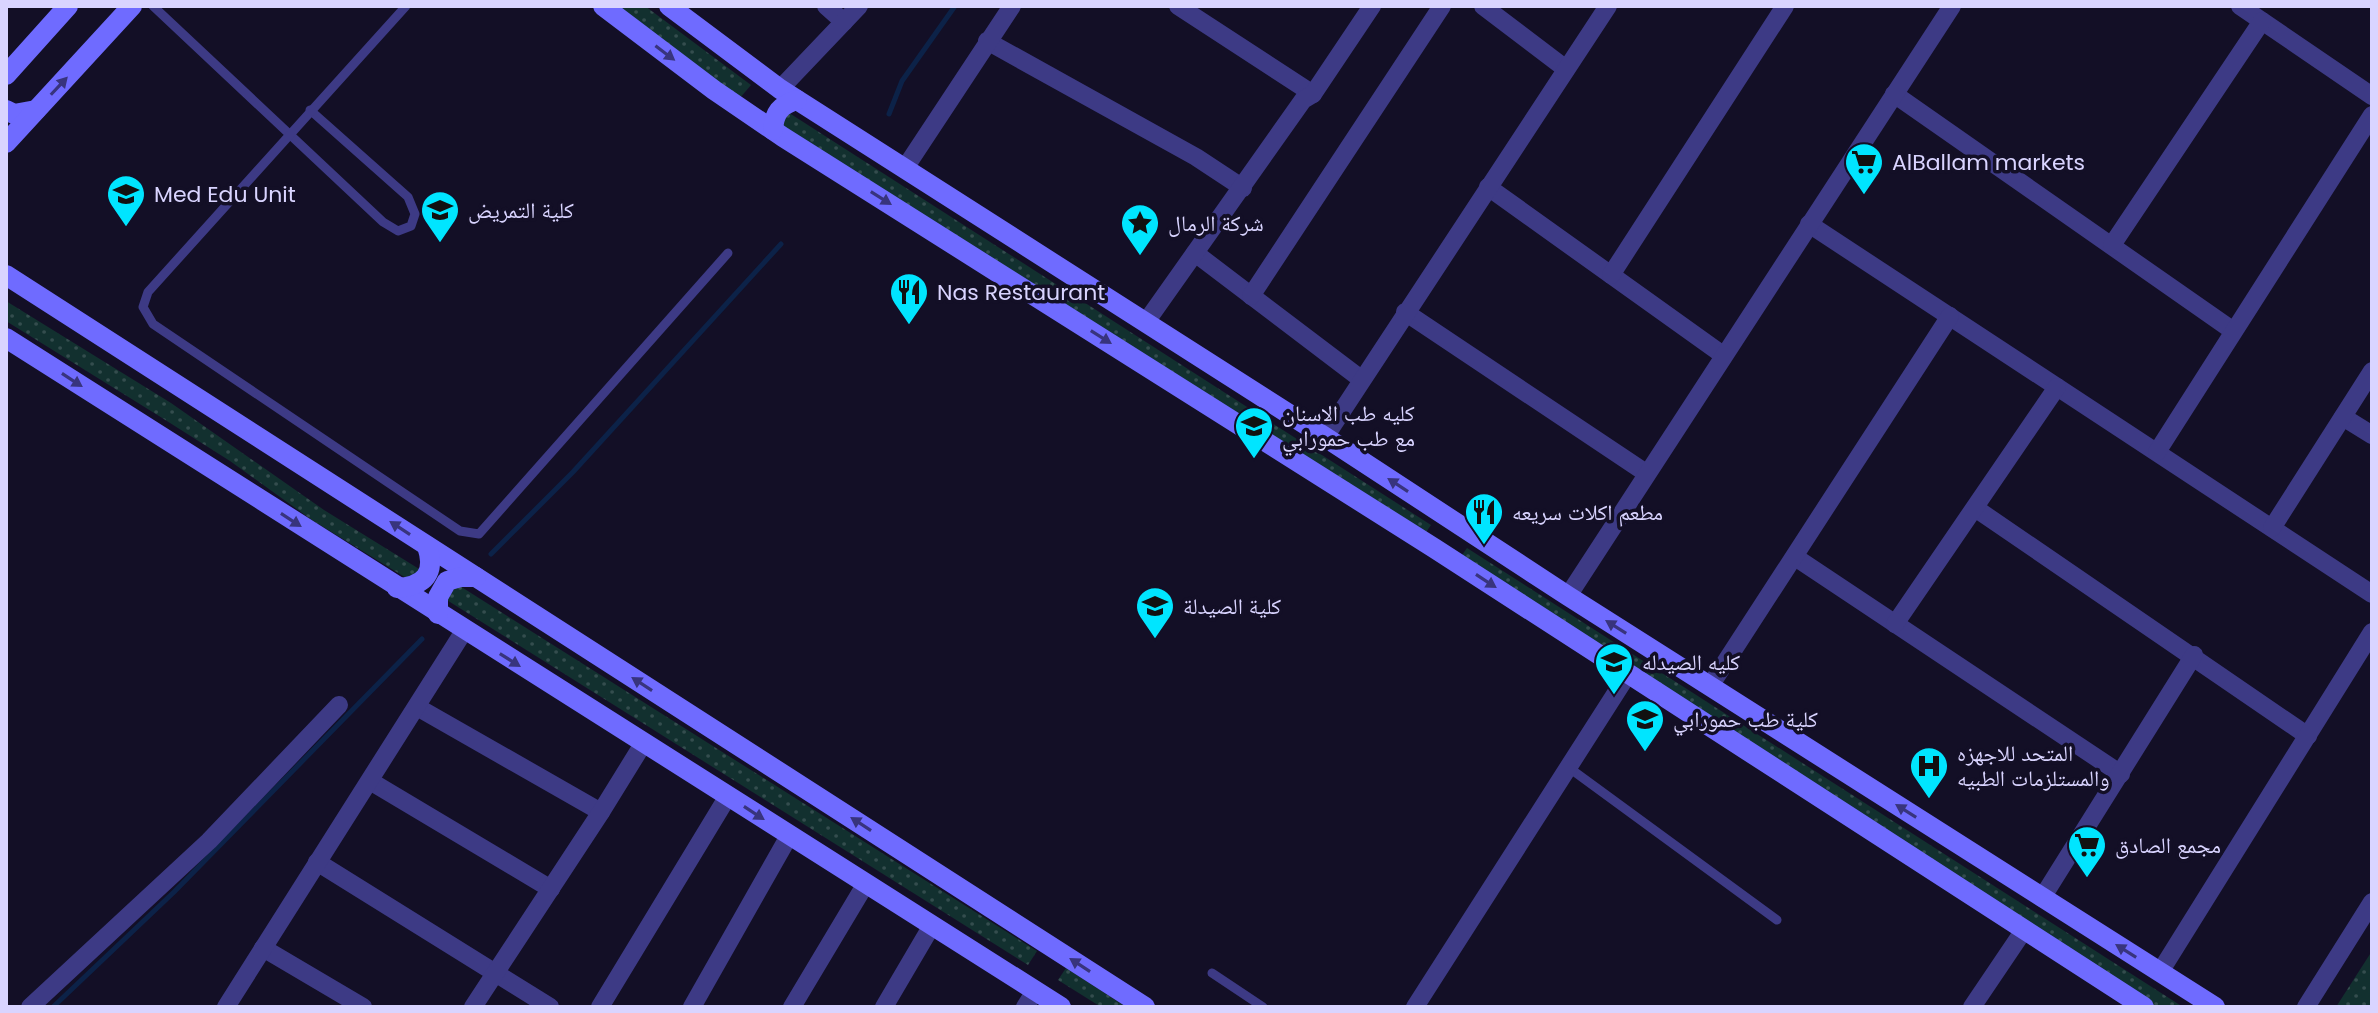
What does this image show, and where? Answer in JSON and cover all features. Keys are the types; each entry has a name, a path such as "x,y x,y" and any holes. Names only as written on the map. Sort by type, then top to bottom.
{"street":[{"path":"6,75 68,6"},
{"path":"6,143 132,6"},
{"path":"603,6 739,108 1423,541 2144,1007"},
{"path":"669,6 789,94 1568,596 2215,1007"},
{"path":"826,6 844,22"},
{"path":"773,130 779,109 789,94 859,6"},
{"path":"905,168 1012,6"},
{"path":"1178,6 1313,94"},
{"path":"1146,322 1303,100 1313,94 1372,6"},
{"path":"1251,296 1442,6"},
{"path":"1483,6 1566,69"},
{"path":"1325,437 1608,6"},
{"path":"1611,275 1785,6"},
{"path":"1568,596 1952,6"},
{"path":"2240,6 2372,96"},
{"path":"2112,245 2262,21"},
{"path":"987,41 1196,157 1243,188"},
{"path":"739,108 756,97 760,85 759,74"},
{"path":"1894,94 2232,330"},
{"path":"6,110 14,114 36,110"},
{"path":"2157,452 2372,115"},
{"path":"1488,187 1723,355"},
{"path":"1809,224 2372,594"},
{"path":"1195,253 1361,379"},
{"path":"6,275 1145,1007"},
{"path":"1405,312 1646,473"},
{"path":"1710,686 1950,316"},
{"path":"6,338 931,927 1030,999 1061,1007"},
{"path":"2272,528 2372,371"},
{"path":"1895,624 2057,387"},
{"path":"2343,417 2372,435"},
{"path":"1975,508 2194,655 2308,736"},
{"path":"1423,541 1437,533 1443,514"},
{"path":"1454,561 1460,543 1475,535"},
{"path":"397,588 411,587 427,575 430,563 427,546"},
{"path":"1795,557 2121,774"},
{"path":"438,614 438,597 443,585 452,578 476,577"},
{"path":"226,1007 464,631"},
{"path":"2160,972 2372,632"},
{"path":"2042,898 2194,655"},
{"path":"1415,1007 1628,674"},
{"path":"30,1007 209,841 339,705"},
{"path":"417,707 601,812"},
{"path":"473,1007 643,744"},
{"path":"370,781 551,889"},
{"path":"600,1007 728,796"},
{"path":"692,1007 789,836"},
{"path":"317,862 550,1007"},
{"path":"792,1007 865,885"},
{"path":"2306,1007 2372,902"},
{"path":"884,1007 931,927"},
{"path":"1972,1007 2024,930"},
{"path":"263,948 363,1007"}],"lane":[{"path":"153,6 383,222 398,231 411,226 415,214 408,197 310,110"},
{"path":"406,6 148,292 143,307 153,324 460,531 479,534 728,253"},
{"path":"1568,767 1777,920"},
{"path":"1212,973 1263,1007"}],"green space":[{"path":"616,6 645,6 751,85 739,99"},
{"path":"783,109 1431,525 1424,535 775,121"},
{"path":"6,301 171,403 324,510 424,572 416,584 312,520 230,461 6,321"},
{"path":"1467,548 2183,1007 2154,1007 1460,558"},
{"path":"452,581 1037,951 1028,965 442,597"},
{"path":"2372,951 2372,1007 2336,1007"},
{"path":"1066,968 1126,1007 1101,1007 1058,980"}],"waterway":[{"path":"889,114 902,81 955,6"},
{"path":"491,554 573,472 781,244"},
{"path":"53,1007 174,892 422,639"}],"place":[{"name":"AlBallam markets","path":"1864,196"},
{"name":"Med Edu Unit","path":"126,228"},
{"name":"كلية التمريض","path":"440,244"},
{"name":"شركة الرمال","path":"1140,257"},
{"name":"Nas Restaurant","path":"909,326"},
{"name":"كليه طب الاسنان مع طب حمورابي","path":"1254,460"},
{"name":"مطعم اكلات سريعه","path":"1484,546"},
{"name":"كلية الصيدلة","path":"1155,640"},
{"name":"كليه الصيدله","path":"1614,696"},
{"name":"كلية طب حمورابي","path":"1645,753"},
{"name":"المتحد للاجهزه والمستلزمات الطبيه","path":"1929,800"},
{"name":"مجمع الصادق","path":"2087,879"}]}
